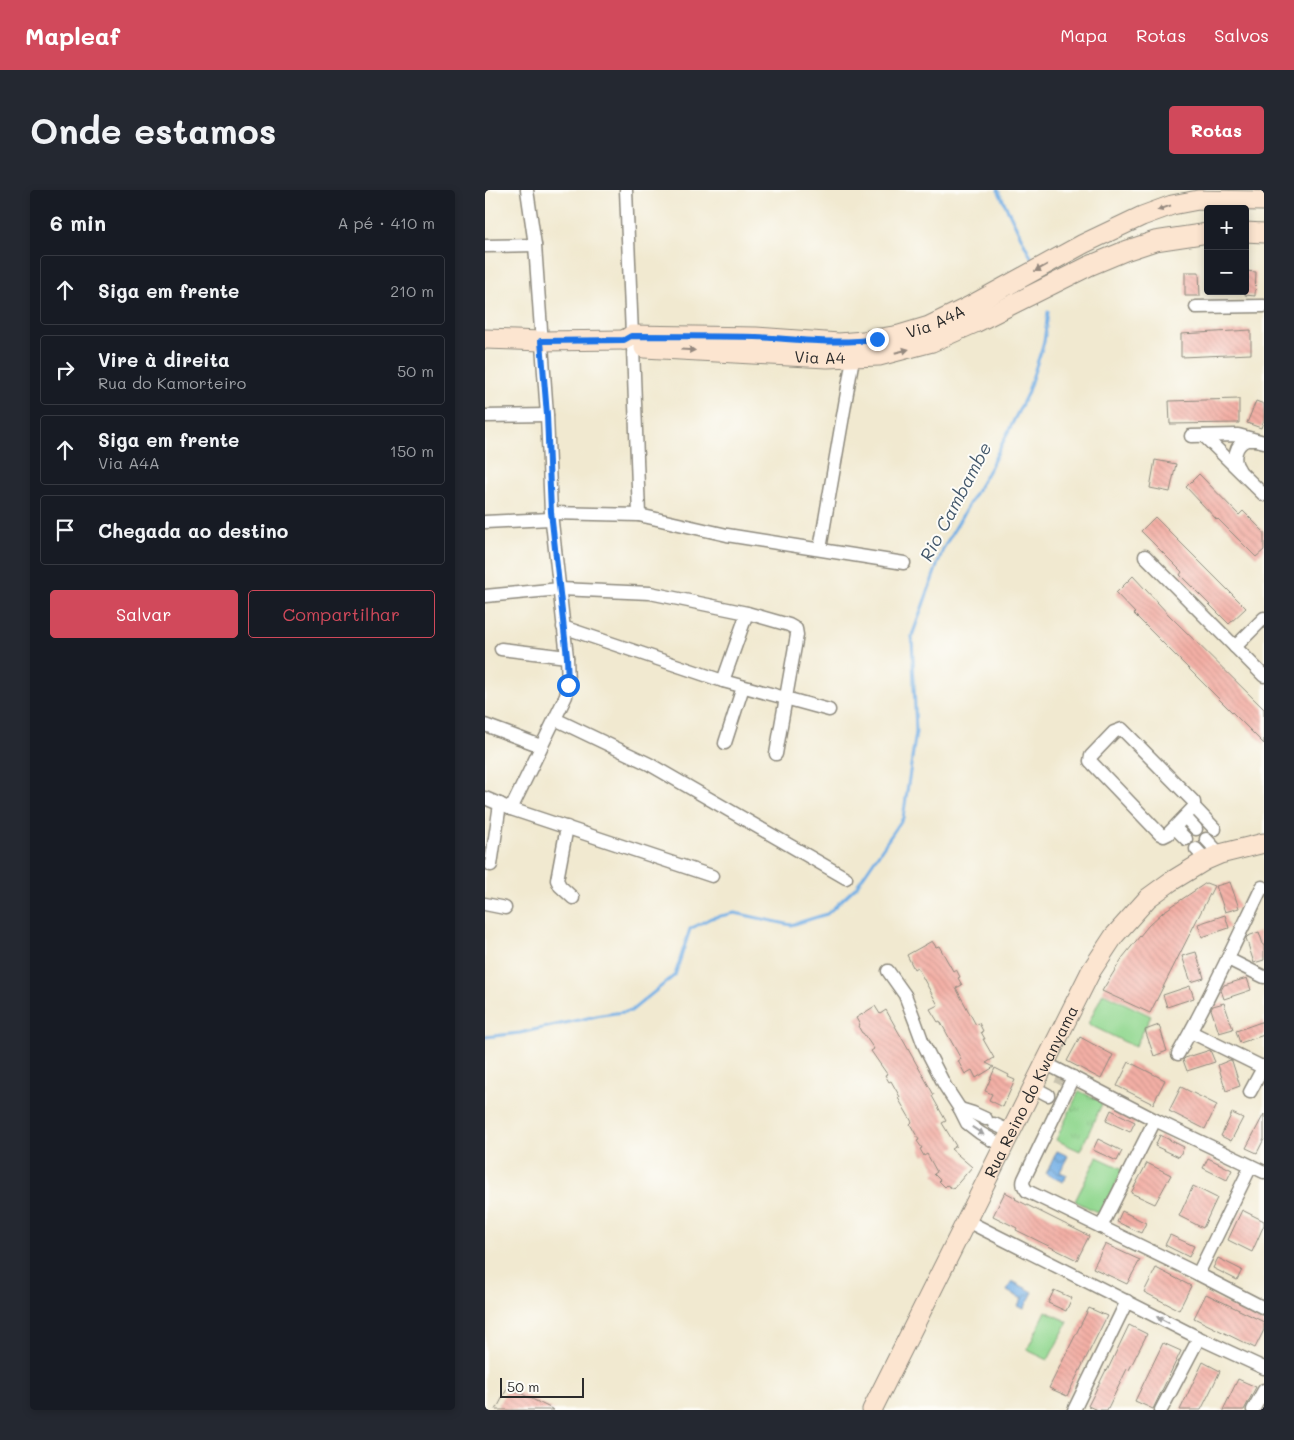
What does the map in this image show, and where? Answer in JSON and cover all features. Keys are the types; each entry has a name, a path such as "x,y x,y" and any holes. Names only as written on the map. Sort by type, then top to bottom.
{"main road":[{"name":"Via A4A","path":"629,341 756,337 826,342 863,341 899,335 971,315 1083,244 1192,195 1264,201"},
{"path":"1249,232 1264,233"},
{"name":"Via A4","path":"629,341 827,358 879,356 925,344 971,315 1125,251 1155,241 1204,234"},
{"path":"485,339 629,341"},
{"name":"Rua Reino do Kwanyama","path":"872,1410 967,1220 999,1130 1049,1095 1058,1075 1091,971 1114,936 1148,898 1207,854 1264,843"}],"street":[{"path":"491,865 506,806 555,719 566,696 568,685 567,657 551,516 547,415 535,246 527,190"},
{"path":"626,190 629,341 639,514"},
{"path":"485,246 535,246"},
{"path":"1195,307 1264,306"},
{"path":"820,549 853,358"},
{"path":"485,416 547,415"},
{"path":"1241,470 1197,436 1238,435 1262,442"},
{"path":"1262,442 1246,440 1237,449 1235,459 1241,470 1264,495"},
{"path":"485,522 551,516 639,514 727,535 904,563"},
{"path":"1145,556 1264,676"},
{"path":"485,596 560,589 649,593 747,613 789,625 795,629 797,635 775,754"},
{"path":"723,681 747,613"},
{"path":"1235,646 1264,618"},
{"path":"563,626 723,681 829,710"},
{"path":"501,649 567,657"},
{"path":"725,743 743,686"},
{"path":"555,719 649,764 846,878"},
{"path":"485,725 541,746"},
{"path":"1194,807 1175,828 1166,835 1160,834 1091,763 1091,756 1114,732 1122,729 1193,800 1194,807 1215,829"},
{"path":"485,798 712,876"},
{"path":"1185,817 1196,829"},
{"path":"567,827 557,880 559,886 573,898"},
{"path":"1175,828 1186,839"},
{"path":"1206,839 1207,854"},
{"path":"1178,1054 1228,959 1262,887 1264,888"},
{"path":"485,904 505,908"},
{"path":"1228,959 1264,977"},
{"path":"888,971 905,995 923,1043 967,1123 979,1133 999,1130"},
{"path":"1191,1032 1264,1067 1251,1092"},
{"path":"1264,1172 1058,1075 1049,1095 1023,1182 1027,1191 1264,1308"},
{"path":"960,1109 973,1113 999,1130"},
{"path":"1101,1228 1155,1120"},
{"path":"1198,1274 1251,1166"},
{"path":"967,1220 1199,1338 1264,1368"},
{"path":"1074,1410 1127,1302"},
{"path":"1161,1410 1199,1338"},
{"path":"1253,1410 1264,1390"}],"green space":[{"path":"1103,993 1151,1016 1135,1047 1088,1024"},
{"path":"1079,1091 1103,1102 1080,1151 1056,1140"},
{"path":"1097,1157 1123,1169 1101,1214 1075,1201"},
{"path":"1046,1311 1068,1322 1048,1360 1027,1350"}],"water":[{"path":"1057,1151 1068,1156 1060,1172 1067,1175 1063,1182 1046,1174"},
{"path":"1012,1281 1033,1292 1024,1309 1018,1306 1022,1299 1007,1291"}],"building":[{"path":"1249,271 1256,272 1255,296 1245,295 1249,295"},
{"path":"1185,272 1199,272 1200,296 1185,296"},
{"path":"1251,330 1251,354 1181,357 1181,334"},
{"path":"1239,399 1239,423 1170,424 1169,401"},
{"path":"1256,401 1264,404 1264,420 1261,428 1247,423"},
{"path":"1155,460 1176,464 1170,492 1150,488"},
{"path":"1199,474 1239,515 1243,511 1264,532 1264,550 1256,557 1186,487"},
{"path":"1155,517 1246,608 1229,624 1180,575 1182,572 1141,531"},
{"path":"1133,576 1170,616 1264,709 1264,744 1134,614 1116,593"},
{"path":"1230,882 1239,908 1225,912 1216,886"},
{"path":"1206,883 1214,886 1150,1013 1102,991 1123,957 1148,926 1163,912"},
{"path":"1225,915 1229,928 1202,937 1198,924"},
{"path":"1259,932 1264,947 1264,960 1254,963 1246,938"},
{"path":"932,941 936,947 939,946 953,971 956,969 962,985 956,988 976,1025 979,1023 985,1039 983,1039 994,1058 986,1063 994,1067 976,1078 972,1070 965,1074 958,1061 961,1059 940,1021 938,1022 930,1009 938,1005 917,967 914,969 907,955"},
{"path":"1196,952 1204,978 1191,982 1182,956"},
{"path":"1247,978 1251,990 1224,999 1221,990 1224,985"},
{"path":"1190,986 1194,998 1167,1007 1163,995"},
{"path":"1224,1003 1233,1029 1219,1033 1211,1009 1213,1006"},
{"path":"875,1006 880,1014 886,1010 934,1095 932,1096 946,1121 942,1123 956,1146 951,1149 972,1167 953,1189 947,1185 945,1187 934,1174 937,1172 927,1154 924,1156 920,1149 922,1148 917,1141 919,1140 910,1124 912,1122 898,1098 900,1097 871,1051 874,1049 858,1026 860,1025 856,1018"},
{"path":"1264,1021 1264,1035 1240,1043 1236,1031"},
{"path":"1159,1025 1167,1051 1154,1056 1145,1030"},
{"path":"1080,1037 1113,1055 1101,1079 1067,1061"},
{"path":"1210,1050 1215,1062 1187,1071 1183,1060 1185,1058"},
{"path":"1230,1060 1232,1061 1240,1086 1226,1091 1218,1065"},
{"path":"1129,1062 1165,1080 1153,1104 1117,1086"},
{"path":"995,1068 1015,1080 1003,1107 989,1100 992,1094 985,1091"},
{"path":"1181,1087 1217,1105 1205,1129 1169,1111"},
{"path":"1111,1110 1135,1122 1130,1132 1106,1121"},
{"path":"1232,1113 1243,1118 1231,1141 1221,1136"},
{"path":"1264,1114 1264,1139 1257,1153 1246,1148"},
{"path":"1160,1135 1184,1147 1179,1157 1155,1146"},
{"path":"1098,1139 1122,1151 1117,1161 1093,1150"},
{"path":"1208,1158 1232,1170 1227,1180 1203,1168"},
{"path":"1147,1163 1171,1175 1155,1204 1131,1193"},
{"path":"1193,1186 1217,1198 1203,1228 1179,1216"},
{"path":"1005,1192 1015,1199 1089,1236 1077,1260 1016,1230 1017,1228 993,1216"},
{"path":"1242,1210 1264,1221 1252,1252 1228,1240"},
{"path":"1122,1211 1146,1223 1141,1233 1117,1222"},
{"path":"1170,1235 1194,1246 1189,1257 1165,1245"},
{"path":"1105,1244 1140,1260 1127,1284 1093,1268"},
{"path":"1218,1258 1242,1270 1237,1280 1213,1268"},
{"path":"1156,1268 1191,1286 1179,1310 1144,1292"},
{"path":"1054,1290 1072,1298 1066,1311 1048,1303"},
{"path":"1206,1294 1264,1322 1264,1330 1255,1348 1194,1318"},
{"path":"1089,1308 1107,1316 1067,1396 1049,1388"},
{"path":"1129,1325 1147,1334 1107,1410 1097,1410 1088,1406"},
{"path":"1163,1343 1181,1351 1153,1409 1135,1401"},
{"path":"1203,1362 1220,1371 1214,1384 1201,1410 1180,1410"},
{"path":"1238,1379 1256,1387 1244,1410 1223,1410"},
{"path":"508,1387 554,1410 496,1410"}],"waterway":[{"name":"Rio Cambambe","path":"998,190 1031,257"},
{"name":"Rio Cambambe","path":"485,1037 520,1033 601,1015 631,1011 675,975 690,929 711,918 735,913 791,925 827,914 856,887 903,818 916,732 912,636 943,549 991,466 1027,394 1044,342 1048,312"}],"tunnel":[{"path":"1057,1077 1063,1080"}],"route":[{"path":"568,685 567,657 551,512 547,415 541,341 624,340 631,336 756,337 839,343 877,339"}]}
